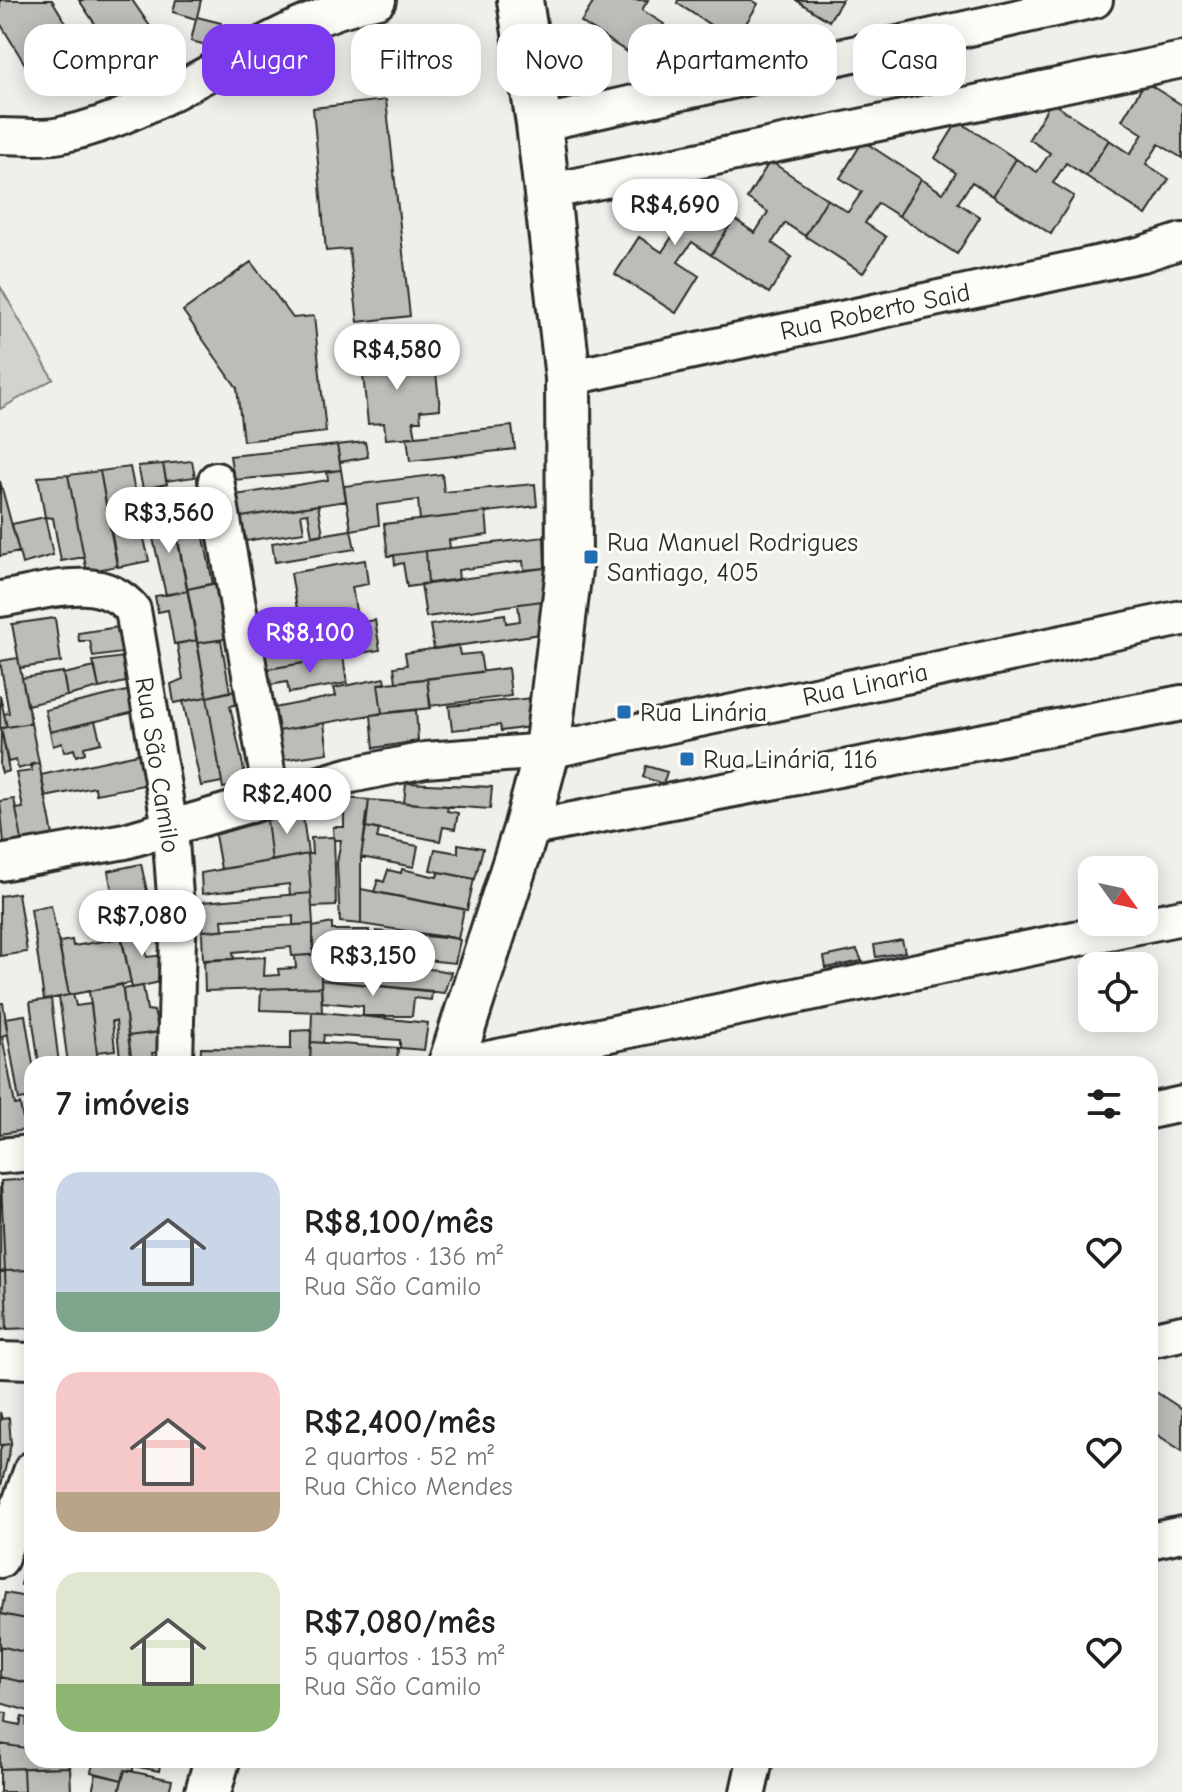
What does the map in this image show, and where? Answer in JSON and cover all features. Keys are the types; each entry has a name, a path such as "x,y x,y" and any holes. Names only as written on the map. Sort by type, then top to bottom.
{"main road":[{"path":"454,1056 526,829 547,751 569,569 568,378 539,124 520,0"},
{"path":"208,1792 215,1768"}],"street":[{"path":"0,136 58,136 134,113 284,31 346,6 378,0"},
{"path":"539,124 1095,0"},
{"path":"547,192 1182,60"},
{"name":"Rua Roberto Said","path":"568,378 1142,254 1182,241"},
{"path":"216,480 272,800"},
{"name":"Rua São Camilo","path":"0,599 90,585 120,594 133,610 170,828 178,936 175,1056"},
{"name":"Rua Linaria","path":"0,863 125,841 351,775 425,760 547,751 1182,618"},
{"path":"526,829 1182,703"},
{"path":"502,1056 1182,917"},
{"path":"1158,1109 1182,1104"},
{"path":"0,1156 24,1154"},
{"path":"1158,1338 1182,1333"},
{"path":"0,1360 24,1361"},
{"path":"0,1560 24,1492"},
{"path":"1158,1539 1182,1534"},
{"path":"748,1792 753,1768"}],"shaded area":[{"path":"0,286 53,379 0,409"}],"building":[{"path":"0,0 52,0 67,24 24,24 24,63 0,23"},
{"path":"79,0 132,0 148,24 95,24"},
{"path":"176,0 201,0 197,17 221,23 202,24 202,44 191,41 196,19 173,12"},
{"path":"595,0 648,0 642,10 664,24 628,24 628,53 612,42 612,24 581,22"},
{"path":"678,0 752,0 758,4 746,24 709,24 677,3"},
{"path":"796,0 842,0 829,21"},
{"path":"1145,82 1182,105 1182,158 1159,144 1146,164 1169,179 1146,215 1086,176 1109,140 1130,154 1143,134 1122,120"},
{"path":"386,100 410,316 358,322 349,249 326,251 313,108"},
{"path":"1051,102 1109,140 1086,176 1066,163 1053,183 1074,196 1051,234 993,196 1016,159 1037,172 1050,153 1029,139"},
{"path":"958,121 1016,159 993,196 972,182 958,203 980,217 957,254 899,216 921,179 943,193 956,173 935,158"},
{"path":"863,141 921,179 899,216 878,203 865,223 886,237 863,273 805,236 827,199 848,212 862,192 840,178"},
{"path":"770,161 827,199 805,236 785,223 772,243 792,257 769,293 711,255 734,219 755,233 768,212 747,198"},
{"path":"674,180 734,219 711,255 692,242 678,262 699,276 676,313 615,274 639,237 662,252 675,232 651,217"},
{"path":"251,262 293,318 314,316 326,432 243,441 237,388 183,311"},
{"path":"414,348 417,375 436,373 440,409 420,411 421,421 413,421 416,437 386,439 384,423 368,424 361,354"},
{"path":"512,426 515,449 410,461 407,437"},
{"path":"365,442 368,457 340,462 337,445"},
{"path":"337,445 341,470 234,480 230,456"},
{"path":"192,461 195,477 166,481 163,464"},
{"path":"163,464 167,484 143,489 138,466"},
{"path":"130,467 135,492 125,494 134,536 143,534 149,561 118,567 100,471"},
{"path":"341,470 346,501 241,517 236,495 328,480 327,472"},
{"path":"100,471 117,566 87,572 68,475"},
{"path":"442,474 444,492 535,484 537,506 420,520 418,500 377,505 379,525 351,530 344,486"},
{"path":"68,475 84,557 61,561 53,518 45,517 38,477"},
{"path":"0,481 19,552 0,556"},
{"path":"318,505 323,534 312,536 308,513 301,514 304,532 245,541 241,517"},
{"path":"199,512 213,584 187,589 173,517"},
{"path":"486,512 488,535 449,540 450,548 388,556 384,524"},
{"path":"160,514 162,521 174,519 188,591 166,595 148,516"},
{"path":"45,517 53,555 22,564 12,524"},
{"path":"351,530 355,549 275,562 272,543"},
{"path":"544,537 545,568 524,570 523,561 458,570 459,580 428,584 426,551"},
{"path":"426,551 428,584 407,587 403,563 395,565 394,555"},
{"path":"365,560 368,584 352,587 358,623 301,633 291,573"},
{"path":"545,568 549,600 426,617 421,584"},
{"path":"215,583 225,639 197,643 187,589"},
{"path":"188,591 197,640 174,644 168,610 158,612 155,596"},
{"path":"543,601 548,633 434,649 430,625 505,614 506,623 520,621 518,604"},
{"path":"55,618 61,662 20,668 12,624"},
{"path":"375,620 380,650 360,653 358,640 349,641 352,655 268,669 262,640"},
{"path":"119,627 122,653 93,657 90,641 79,641 78,633"},
{"path":"197,640 207,697 174,703 171,684 183,679 177,644"},
{"path":"221,640 230,692 207,697 197,643"},
{"path":"458,645 460,655 480,653 483,672 396,682 394,667 407,665 405,653"},
{"path":"343,656 347,683 289,693 287,682 270,685 268,669"},
{"path":"124,657 134,680 99,688 93,661"},
{"path":"18,658 31,723 7,727 4,714 9,713 0,661"},
{"path":"95,667 99,688 67,696 63,674"},
{"path":"508,668 511,696 430,706 427,679"},
{"path":"63,672 67,696 27,705 22,678"},
{"path":"385,678 386,684 378,684 382,713 278,731 274,708 336,696 334,688"},
{"path":"427,679 431,708 382,713 378,684"},
{"path":"135,689 139,711 50,732 45,710"},
{"path":"235,690 238,704 230,706 247,784 223,788 207,697"},
{"path":"0,695 7,727 0,729"},
{"path":"207,697 222,782 201,786 183,701"},
{"path":"532,698 529,727 501,731 500,725 452,730 449,706"},
{"path":"416,710 418,741 374,748 371,715"},
{"path":"95,721 101,743 84,747 85,753 76,756 74,749 64,752 62,743 53,746 50,732"},
{"path":"31,723 39,763 18,769 16,760 8,762 1,728"},
{"path":"324,723 328,753 282,760 278,731"},
{"path":"1,728 9,771 2,773 0,766"},
{"path":"147,752 154,783 96,794 95,787 45,797 41,775"},
{"path":"39,763 53,835 22,840 16,809 23,808 16,773 32,771 31,764"},
{"path":"646,766 667,772 663,784 643,777"},
{"path":"406,783 492,787 490,809 404,803"},
{"path":"344,798 369,800 361,857 361,924 340,922 337,863 341,840 334,840 333,827 344,827"},
{"path":"14,799 22,840 4,843 0,801"},
{"path":"369,800 448,806 447,811 458,813 455,829 443,827 440,841 366,827"},
{"path":"302,810 308,854 272,861 267,820"},
{"path":"267,820 272,861 221,869 215,835"},
{"path":"366,827 379,830 377,838 418,846 414,867 361,857"},
{"path":"334,837 336,906 312,907 308,854 312,854 311,838"},
{"path":"458,844 483,848 475,879 430,870 435,849 458,853"},
{"path":"308,854 311,893 290,895 289,884 202,894 201,873"},
{"path":"141,864 154,923 120,932 108,871"},
{"path":"402,869 437,877 439,872 474,879 467,910 374,892 378,880 384,882 388,870 401,873"},
{"path":"361,889 464,909 458,939 361,924"},
{"path":"18,893 27,952 0,956 0,896"},
{"path":"311,893 313,924 293,925 293,916 222,920 223,930 203,931 203,902"},
{"path":"51,905 69,995 44,1000 31,909"},
{"path":"157,922 159,931 142,934 147,957 164,955 165,981 132,988 120,932"},
{"path":"332,923 332,930 369,930 369,955 313,955 313,927"},
{"path":"313,924 313,955 292,956 291,947 233,952 234,959 203,961 202,931"},
{"path":"376,931 443,938 444,935 460,940 455,963 375,955"},
{"path":"122,938 131,983 69,995 59,942 72,940 73,946"},
{"path":"902,940 905,952 876,957 874,945"},
{"path":"857,950 862,961 826,968 824,957"},
{"path":"321,954 416,960 415,967 451,972 444,993 321,980"},
{"path":"321,954 321,987 205,991 204,960 265,957 264,976 279,975 278,969 296,968 295,956"},
{"path":"321,980 432,991 431,1000 414,998 412,1016 363,1016 363,1006 322,1002"},
{"path":"122,984 131,1056 120,1056 116,1021 112,1021 115,1050 97,1052 89,991"},
{"path":"143,986 147,1010 154,1011 159,1032 128,1036 123,989"},
{"path":"321,987 322,1012 260,1010 261,989"},
{"path":"73,994 76,1006 91,1004 97,1056 67,1056 59,997"},
{"path":"51,999 58,1056 38,1056 30,1002"},
{"path":"0,1003 3,1003 8,1034 2,1036 15,1105 20,1104 24,1130 0,1134"},
{"path":"312,1011 428,1023 424,1050 400,1048 400,1040 324,1035 323,1043 311,1042"},
{"path":"25,1015 32,1056 24,1056 24,1099 19,1100 5,1018"},
{"path":"311,1030 310,1056 200,1056 201,1048 291,1049 291,1031"},
{"path":"163,1032 162,1052 152,1053 153,1056 131,1056 128,1036"},
{"path":"311,1042 398,1048 398,1056 310,1056"},
{"path":"24,1180 24,1270 5,1271 1,1181"},
{"path":"0,1184 5,1271 0,1272"},
{"path":"24,1270 24,1328 7,1329 5,1271"},
{"path":"5,1271 7,1329 0,1330 0,1272"},
{"path":"1158,1393 1182,1409 1182,1451 1158,1435"},
{"path":"0,1412 2,1419 9,1418 11,1444 0,1445"},
{"path":"11,1444 0,1490 0,1451 2,1445"},
{"path":"23,1559 24,1586 21,1585"},
{"path":"5,1593 24,1597 24,1618 1,1614"},
{"path":"0,1614 24,1618 24,1652 0,1646"},
{"path":"0,1646 24,1652 24,1682 0,1677"},
{"path":"0,1677 24,1682 24,1710 0,1703"},
{"path":"0,1712 7,1713 6,1722 20,1725 24,1717 24,1748 0,1744"},
{"path":"0,1744 24,1748 24,1768 35,1768 0,1769"},
{"path":"23,1768 70,1768 71,1792 24,1792"},
{"path":"23,1768 24,1792 0,1792 0,1769"},
{"path":"92,1768 133,1768 133,1771 125,1770 122,1780 91,1772"},
{"path":"125,1770 172,1780 169,1792 119,1792"},
{"path":"96,1774 122,1780 119,1792 92,1792"}],"place":[{"name":"Rua Manuel Rodrigues Santiago, 405","path":"591,557"},
{"name":"Rua Linária","path":"624,712"},
{"name":"Rua Linária, 116","path":"687,759"}]}
